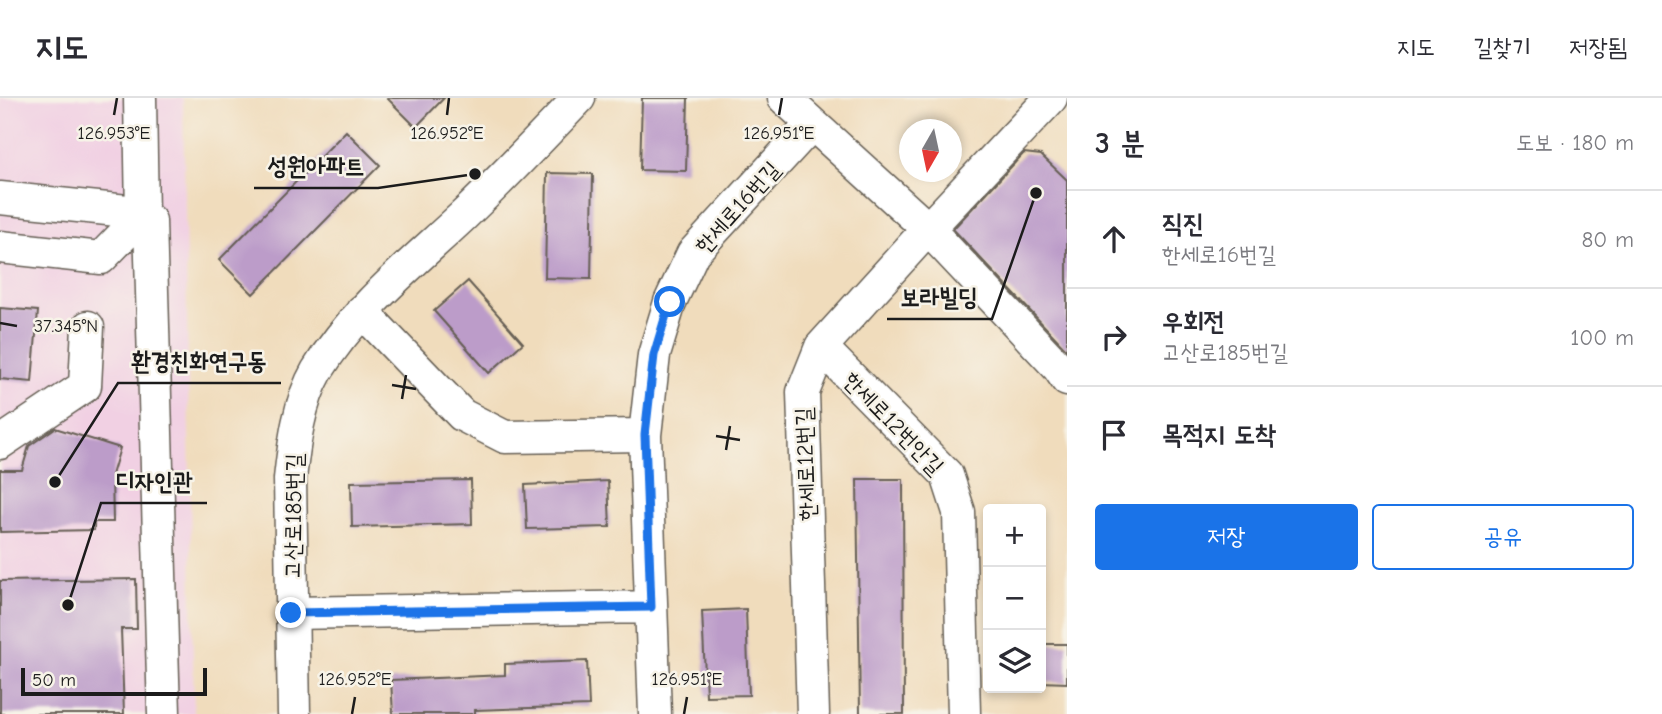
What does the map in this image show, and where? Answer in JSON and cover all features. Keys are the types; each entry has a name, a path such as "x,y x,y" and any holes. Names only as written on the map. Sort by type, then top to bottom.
{"street":[{"path":"0,247 101,258 142,216 141,98"},
{"name":"고산로185번길","path":"294,714 290,479 293,448 304,402 317,372 362,311 486,194 579,98"},
{"path":"784,98 928,229 1058,367 1067,380"},
{"path":"1054,98 1067,108"},
{"name":"한세로12번길","path":"813,714 803,392 821,347 928,229 1054,98"},
{"name":"한세로16번길","path":"655,714 645,435 654,355 670,302 693,253 812,124"},
{"path":"0,198 137,212 150,221 164,714"},
{"path":"362,311 462,415 505,437 645,435"},
{"path":"0,443 85,386 88,327"},
{"name":"한세로12번안길","path":"821,347 947,475 959,512 964,714"},
{"name":"고산로185번길","path":"291,613 651,607"}],"shaded area":[{"path":"0,98 183,98 194,714 0,714"}],"building":[{"path":"387,98 444,98 416,127"},
{"path":"642,98 688,98 686,171 640,170"},
{"path":"346,131 380,165 253,294 219,260"},
{"path":"1024,153 1041,155 1067,180 1067,350 953,229"},
{"path":"547,173 593,174 591,279 545,278"},
{"path":"468,281 523,343 489,373 434,311"},
{"path":"0,308 38,311 32,382 0,379"},
{"path":"55,428 120,448 112,475 113,522 94,522 94,530 0,532 0,470 22,470 29,446"},
{"path":"857,479 903,479 904,714 860,714"},
{"path":"471,480 472,524 352,527 351,482"},
{"path":"608,481 610,527 527,529 525,485"},
{"path":"136,579 137,629 121,629 124,714 0,714 0,581"},
{"path":"746,609 749,695 706,696 702,611"},
{"path":"1046,644 1067,644 1067,683 1046,682"},
{"path":"587,661 589,706 475,710 475,714 393,714 391,680 505,675 505,664"}],"place":[{"name":"성원아파트","path":"475,174"},
{"name":"보라빌딩","path":"1036,193"},
{"name":"환경친화연구동","path":"55,482"},
{"name":"디자인관","path":"68,605"}],"route":[{"path":"291,613 651,607 645,435 654,355 670,302"}]}
